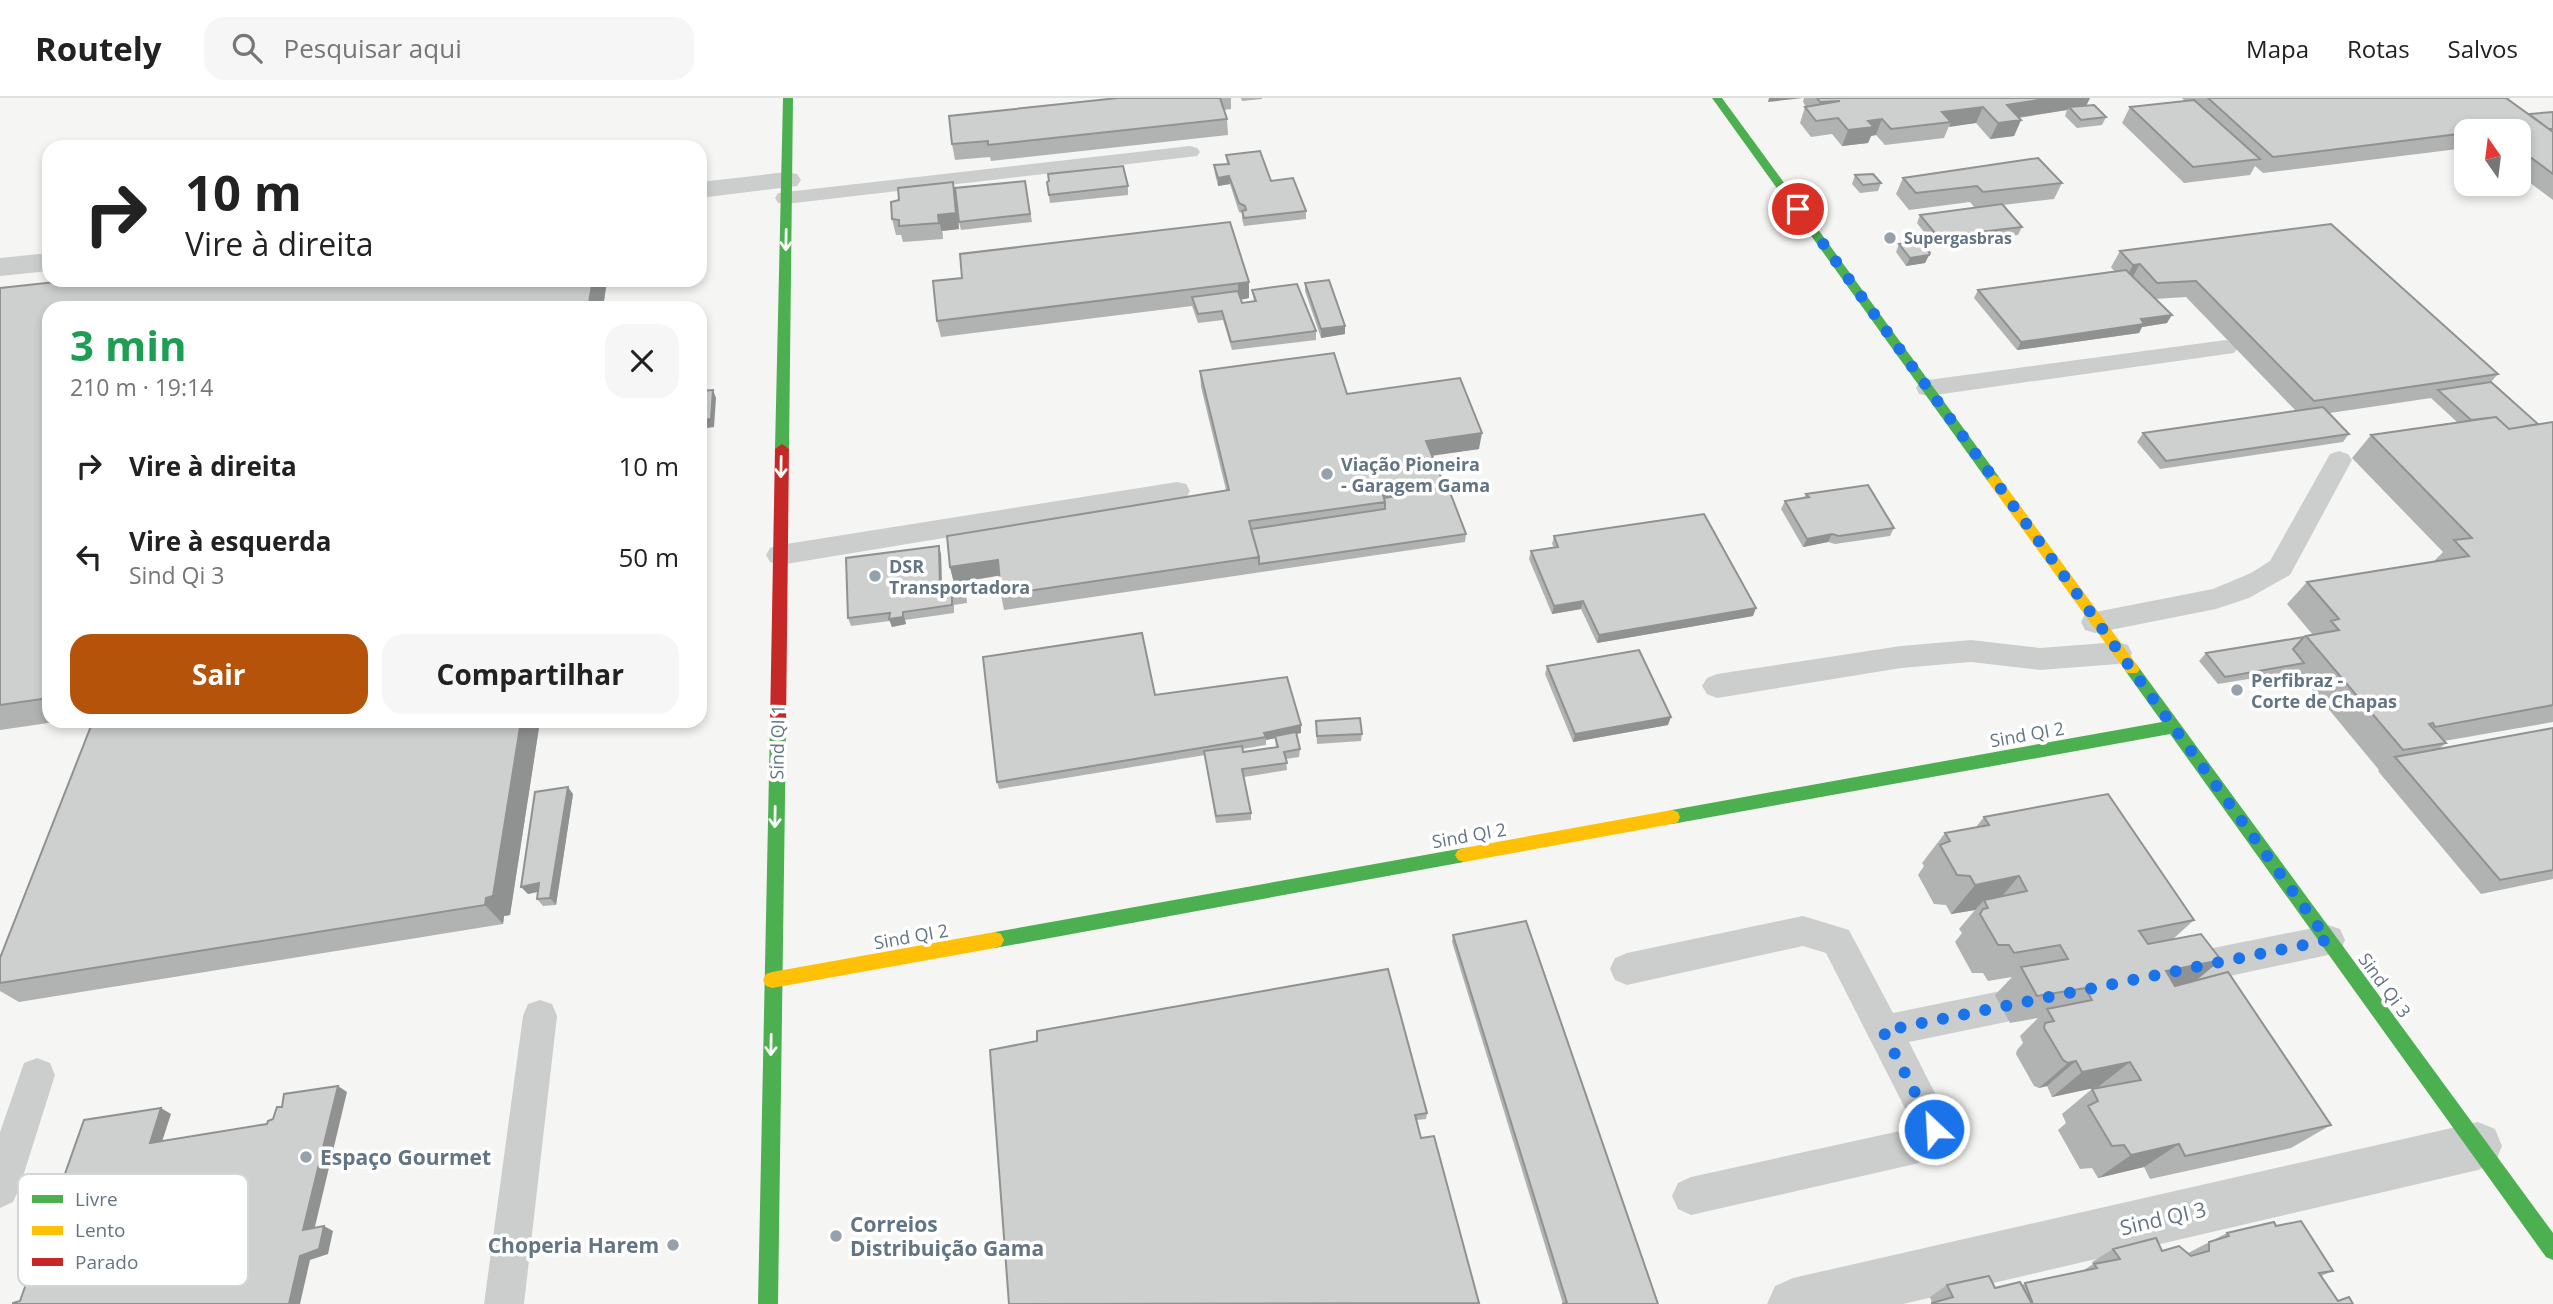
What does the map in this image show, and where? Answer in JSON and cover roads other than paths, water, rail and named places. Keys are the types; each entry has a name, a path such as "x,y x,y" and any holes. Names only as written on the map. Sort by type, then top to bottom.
{"street":[{"name":"Sind QI 1","path":"768,1304 788,98"},
{"name":"Sind Qi 3","path":"1717,98 2553,1250"},
{"path":"707,190 787,189"},
{"path":"0,267 42,262"},
{"name":"Sind QI 2","path":"772,980 2172,727"},
{"name":"Sind QI 3","path":"1793,1304 2478,1146"}],"lane":[{"path":"787,189 1190,152"},
{"path":"1928,388 2226,348"},
{"path":"2095,622 2206,600 2265,580 2280,568 2339,460"},
{"path":"780,555 1177,491"},
{"path":"1717,686 1901,657 1971,651 2040,659 2118,653"},
{"path":"1627,969 1803,931 1837,941 1934,1129 1930,1138 1915,1146 1691,1196"},
{"path":"2152,976 2328,940"},
{"path":"1883,1031 2071,992"},
{"path":"504,1304 540,1016"},
{"path":"0,1189 37,1075"}],"place":[{"name":"Supergasbras","path":"1890,238"},
{"name":"Viação Pioneira - Garagem Gama","path":"1327,474"},
{"name":"DSR Transportadora","path":"875,576"},
{"name":"Perfibraz - Corte de Chapas","path":"2237,690"},
{"name":"Espaço Gourmet","path":"306,1157"},
{"name":"Correios Distribuição Gama","path":"836,1236"},
{"name":"Choperia Harem","path":"673,1245"}]}
